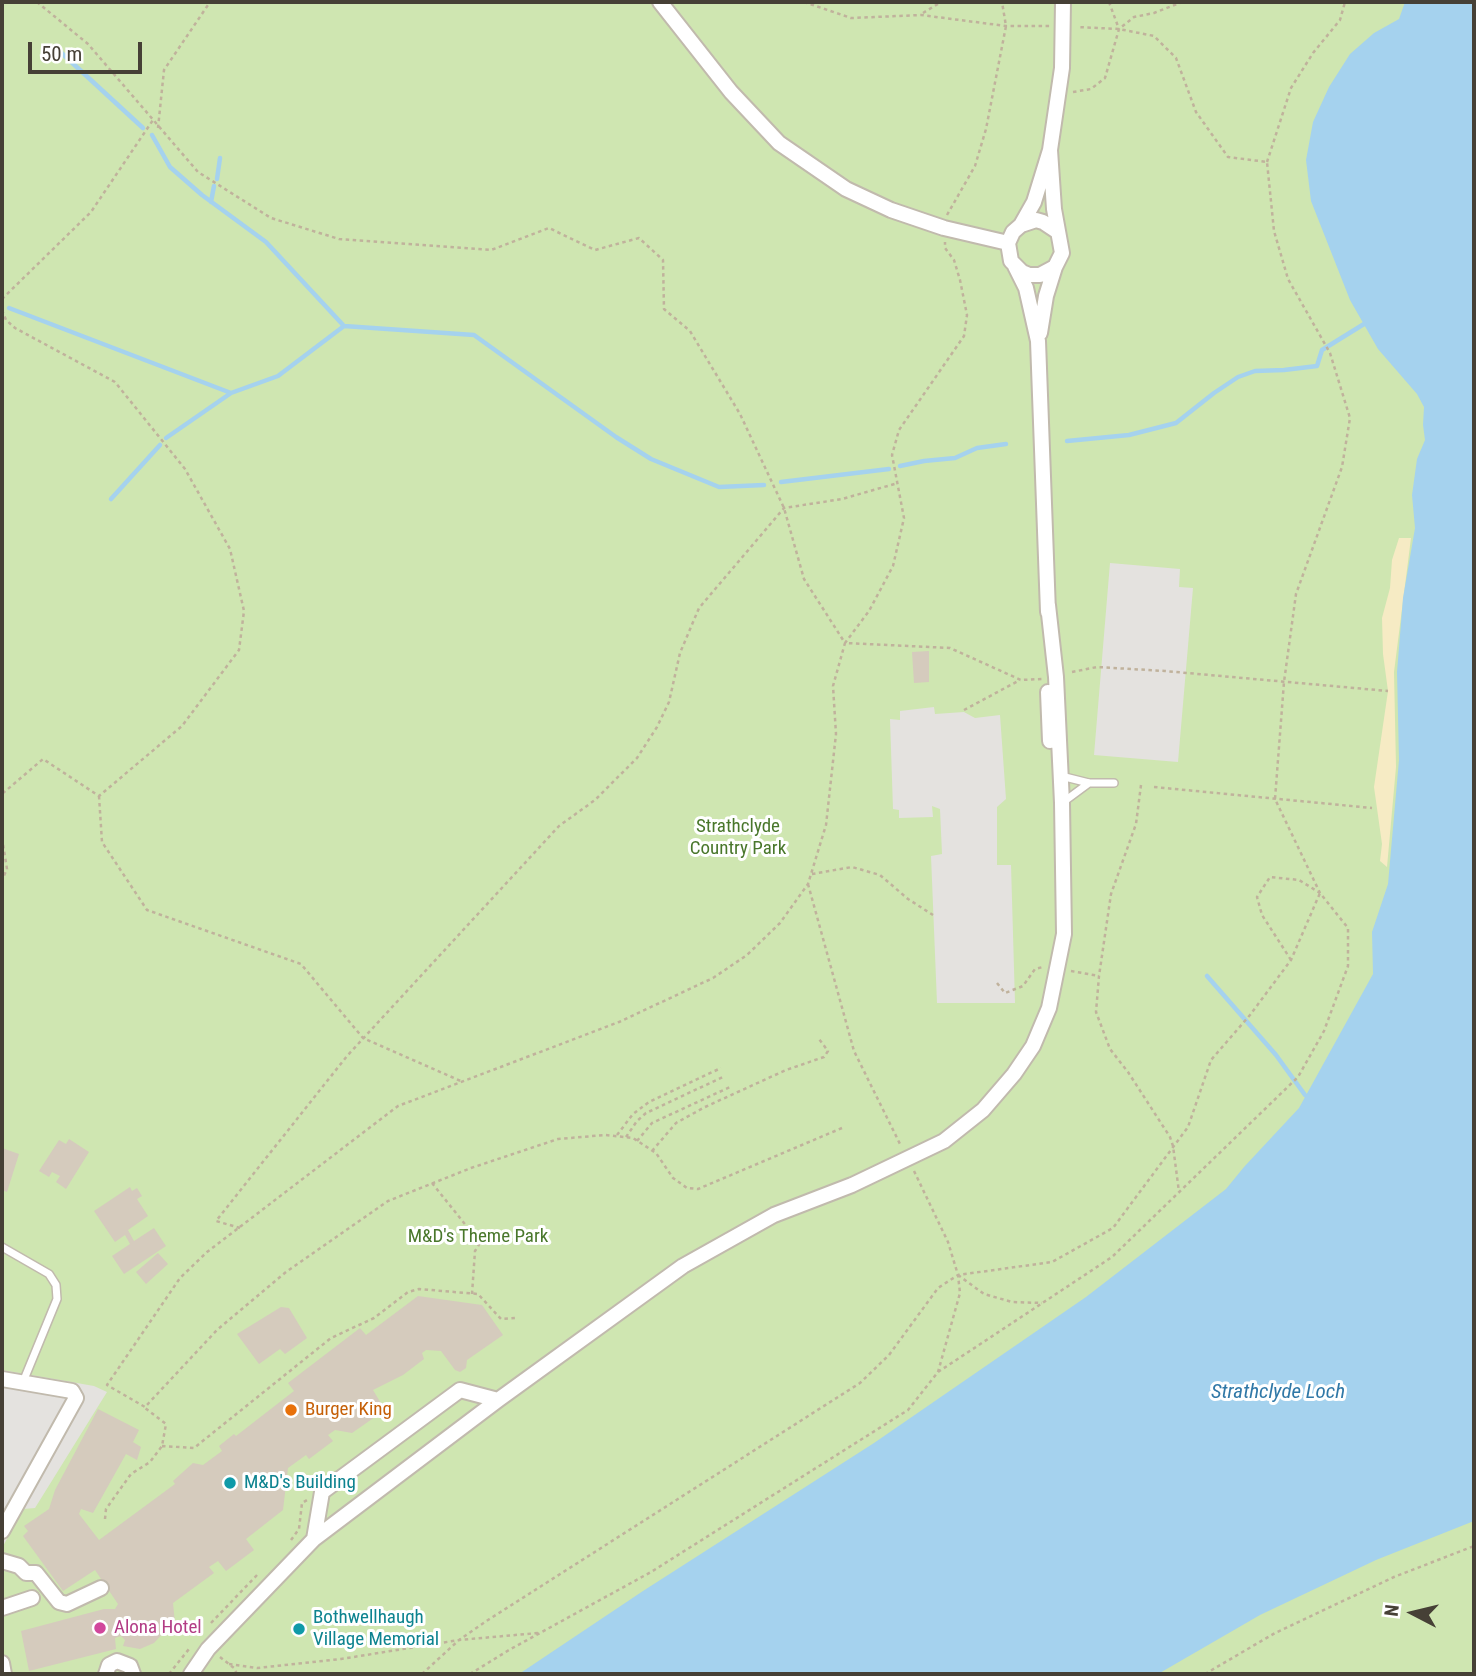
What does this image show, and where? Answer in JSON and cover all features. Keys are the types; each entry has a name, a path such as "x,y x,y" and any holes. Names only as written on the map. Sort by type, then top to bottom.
{"street":[{"path":"660,2 731,92 779,143 845,189 891,210 944,228 1008,243"},
{"path":"1057,968 1058,852 1048,718 1048,605 1038,341 1026,288 1008,251 1008,243 1034,202 1050,150 1059,91 1063,2"},
{"path":"1038,341 1045,296 1063,247 1058,232 1050,150"},
{"path":"1021,225 1036,220 1058,232"},
{"path":"1015,266 1029,275 1040,275 1055,267"},
{"path":"191,1674 208,1649 314,1539 498,1400 683,1266 774,1215 852,1185 944,1141 975,1116 1014,1074 1033,1046 1044,1021 1064,934 1061,775 1056,677 1048,605"},
{"path":"2,1380 72,1391 76,1398 2,1531"},
{"path":"314,1539 323,1492 460,1390 498,1400"},
{"path":"2,1561 19,1566 26,1573 36,1573 59,1602 67,1604 101,1588"},
{"path":"2,1608 32,1598"},
{"path":"102,1674 109,1665 122,1661 130,1666 133,1674"},
{"path":"2,1663 4,1674"}],"lane":[{"path":"1061,775 1089,783 1114,783"},
{"path":"1062,803 1089,783"},
{"path":"2,1247 49,1274 56,1285 57,1299 23,1382"}],"path":[{"path":"37,2 88,44 198,172 271,218 339,239 491,250 549,228 595,250 639,238 663,260 664,309 690,331 733,402 784,508 804,579 845,643"},
{"path":"158,128 164,70 210,2"},
{"path":"804,2 851,18 921,15 1006,26 1119,29 1154,36 1175,58 1196,112 1228,157 1267,162"},
{"path":"921,15 941,2"},
{"path":"105,1518 106,1510 131,1474 150,1462 162,1446 166,1424 145,1407 107,1385 180,1278 207,1252 398,1106 619,1022 712,978 747,955 780,923 808,884 826,825 836,734 832,686 845,643 869,611 893,566 904,518 892,455 899,430 964,336 967,315 954,260 945,248 944,228 948,213 975,166 986,129 1006,26 1002,2"},
{"path":"1109,2 1119,29"},
{"path":"1059,91 1091,89 1104,78 1119,29 1134,17 1154,13 1182,2"},
{"path":"470,1674 651,1572 908,1410 938,1372 1112,1257 1298,1077 1324,1031 1348,966 1348,928 1320,893 1275,799 1284,682 1296,594 1342,467 1350,418 1331,353 1288,279 1274,230 1267,162 1291,88 1313,53 1340,20 1345,2"},
{"path":"2,299 91,212 153,120"},
{"path":"2,310 6,320 16,328 115,382 185,469 230,549 244,611 239,650 182,726 99,796"},
{"path":"240,1228 216,1221 363,1038 559,825 595,800 637,758 669,702 680,653 699,608 784,508 842,499 899,482"},
{"path":"845,643 950,648 1021,680"},
{"path":"1065,677 1075,670 1097,667 1388,691"},
{"path":"964,710 1021,680 1042,679"},
{"path":"2,794 43,759 99,796"},
{"path":"1141,785 1136,824 1111,894 1096,1012 1110,1049 1154,1110 1173,1146 1179,1192"},
{"path":"1154,787 1372,807"},
{"path":"99,796 102,842 147,910 301,964 363,1038 463,1082"},
{"path":"2,838 7,869 2,880"},
{"path":"811,874 852,867 880,875 908,899 933,915"},
{"path":"1291,960 1262,915 1257,897 1270,877 1299,880 1320,893"},
{"path":"808,884 854,1051 948,1242 958,1275 960,1293 938,1372"},
{"path":"422,1674 459,1640 860,1383 889,1355 938,1288 958,1275 1052,1262 1113,1228 1188,1127 1211,1060 1251,1015 1291,960 1320,893"},
{"path":"997,983 1005,993 1023,986 1035,969 1057,968 1099,976"},
{"path":"652,1151 676,1123 705,1107 786,1070 824,1057 828,1051 819,1039"},
{"path":"615,1136 634,1114 649,1102 721,1068"},
{"path":"626,1137 646,1113 725,1076"},
{"path":"637,1141 652,1123 730,1087"},
{"path":"145,1407 217,1329 286,1272 388,1201 432,1183 558,1139 615,1136 637,1141 652,1151 673,1178 687,1188 698,1189 842,1128"},
{"path":"432,1183 480,1243 475,1251 472,1294"},
{"path":"958,1275 984,1294 1012,1303 1042,1303"},
{"path":"162,1446 194,1448 331,1338 374,1318 408,1292 419,1290 478,1294 501,1319 515,1318"},
{"path":"290,1541 299,1529 302,1503 323,1492"},
{"path":"1205,1674 1286,1627 1394,1577 1474,1546"},
{"path":"207,1627 262,1569"},
{"path":"229,1664 257,1668 341,1659 459,1640 540,1633"},
{"path":"169,1674 190,1648"},
{"path":"208,1649 229,1664 237,1674"}],"green space":[{"name":"Strathclyde Country Park","path":"2,2 1474,2 1474,1674 2,1674"}],"sand":[{"path":"1399,538 1411,538 1394,672 1396,767 1387,867 1380,861 1382,844 1374,787 1388,691 1382,618 1390,588 1392,560"}],"shaded area":[{"path":"1110,563 1180,569 1179,587 1193,588 1178,762 1094,755"},
{"path":"934,707 935,714 964,712 975,718 1000,715 1006,799 997,807 997,865 1011,865 1015,1003 937,1003 931,856 942,854 940,809 932,806 933,817 899,818 899,810 893,809 890,719 900,720 900,711"},
{"path":"2,1370 94,1386 107,1392 35,1508 23,1509 2,1548"}],"water":[{"name":"Strathclyde Loch","path":"1405,2 1474,2 1474,1521 1376,1560 1260,1615 1158,1674 519,1674 874,1443 1086,1297 1226,1189 1299,1108 1373,974 1372,932 1388,884 1399,760 1397,672 1403,598 1415,528 1412,495 1417,459 1425,440 1424,407 1417,394 1378,349 1350,300 1311,201 1306,160 1313,122 1329,87 1350,54 1374,33 1399,19"}],"building":[{"path":"929,651 929,682 914,683 912,652"},
{"path":"69,1139 89,1152 66,1189 56,1182 60,1176 52,1172 49,1177 39,1171 59,1140 66,1144"},
{"path":"2,1148 19,1154 7,1192 2,1190"},
{"path":"130,1187 132,1191 137,1188 142,1196 137,1199 148,1216 128,1230 134,1241 154,1228 166,1246 124,1274 112,1256 130,1244 125,1235 115,1242 94,1211"},
{"path":"158,1253 168,1264 146,1284 136,1272"},
{"name":"M&D's Building","path":"418,1296 482,1305 503,1335 467,1360 466,1368 460,1372 455,1370 441,1351 426,1350 422,1353 424,1359 403,1375 373,1390 385,1410 352,1433 335,1430 328,1435 333,1441 309,1459 306,1455 288,1468 283,1510 246,1539 254,1550 226,1571 218,1561 209,1567 214,1573 173,1603 175,1623 166,1622 165,1631 154,1643 140,1649 123,1646 125,1640 121,1636 115,1638 116,1649 29,1671 21,1631 104,1609 115,1609 118,1604 95,1570 63,1591 23,1536 28,1531 24,1526 49,1509 55,1490 98,1409 139,1430 133,1442 141,1447 137,1460 126,1454 93,1513 81,1509 79,1514 99,1540 175,1484 173,1481 193,1463 203,1465 222,1451 219,1446 294,1391 288,1383 360,1328 366,1335"},
{"path":"281,1307 289,1308 307,1338 285,1354 280,1349 259,1364 237,1334"}],"waterway":[{"path":"55,47 143,128"},
{"path":"152,135 170,167 202,195 266,242 344,326 474,335 651,459 719,487 764,485"},
{"path":"217,179 220,158"},
{"path":"211,202 214,186"},
{"path":"9,308 231,393 278,376 344,326"},
{"path":"1067,441 1129,435 1176,423 1238,377 1255,371 1317,366 1322,350 1364,324"},
{"path":"166,438 231,393"},
{"path":"900,466 955,458 977,448 1006,444"},
{"path":"111,499 160,445"},
{"path":"781,482 889,469"},
{"path":"1207,976 1276,1055 1305,1095"}],"place":[{"name":"Burger King","path":"291,1410"},
{"name":"M&D's Building","path":"230,1483"},
{"name":"Alona Hotel","path":"100,1628"},
{"name":"Bothwellhaugh Village Memorial","path":"299,1629"}],"park label":[{"name":"M&D's Theme Park","path":"478,1237"}]}
